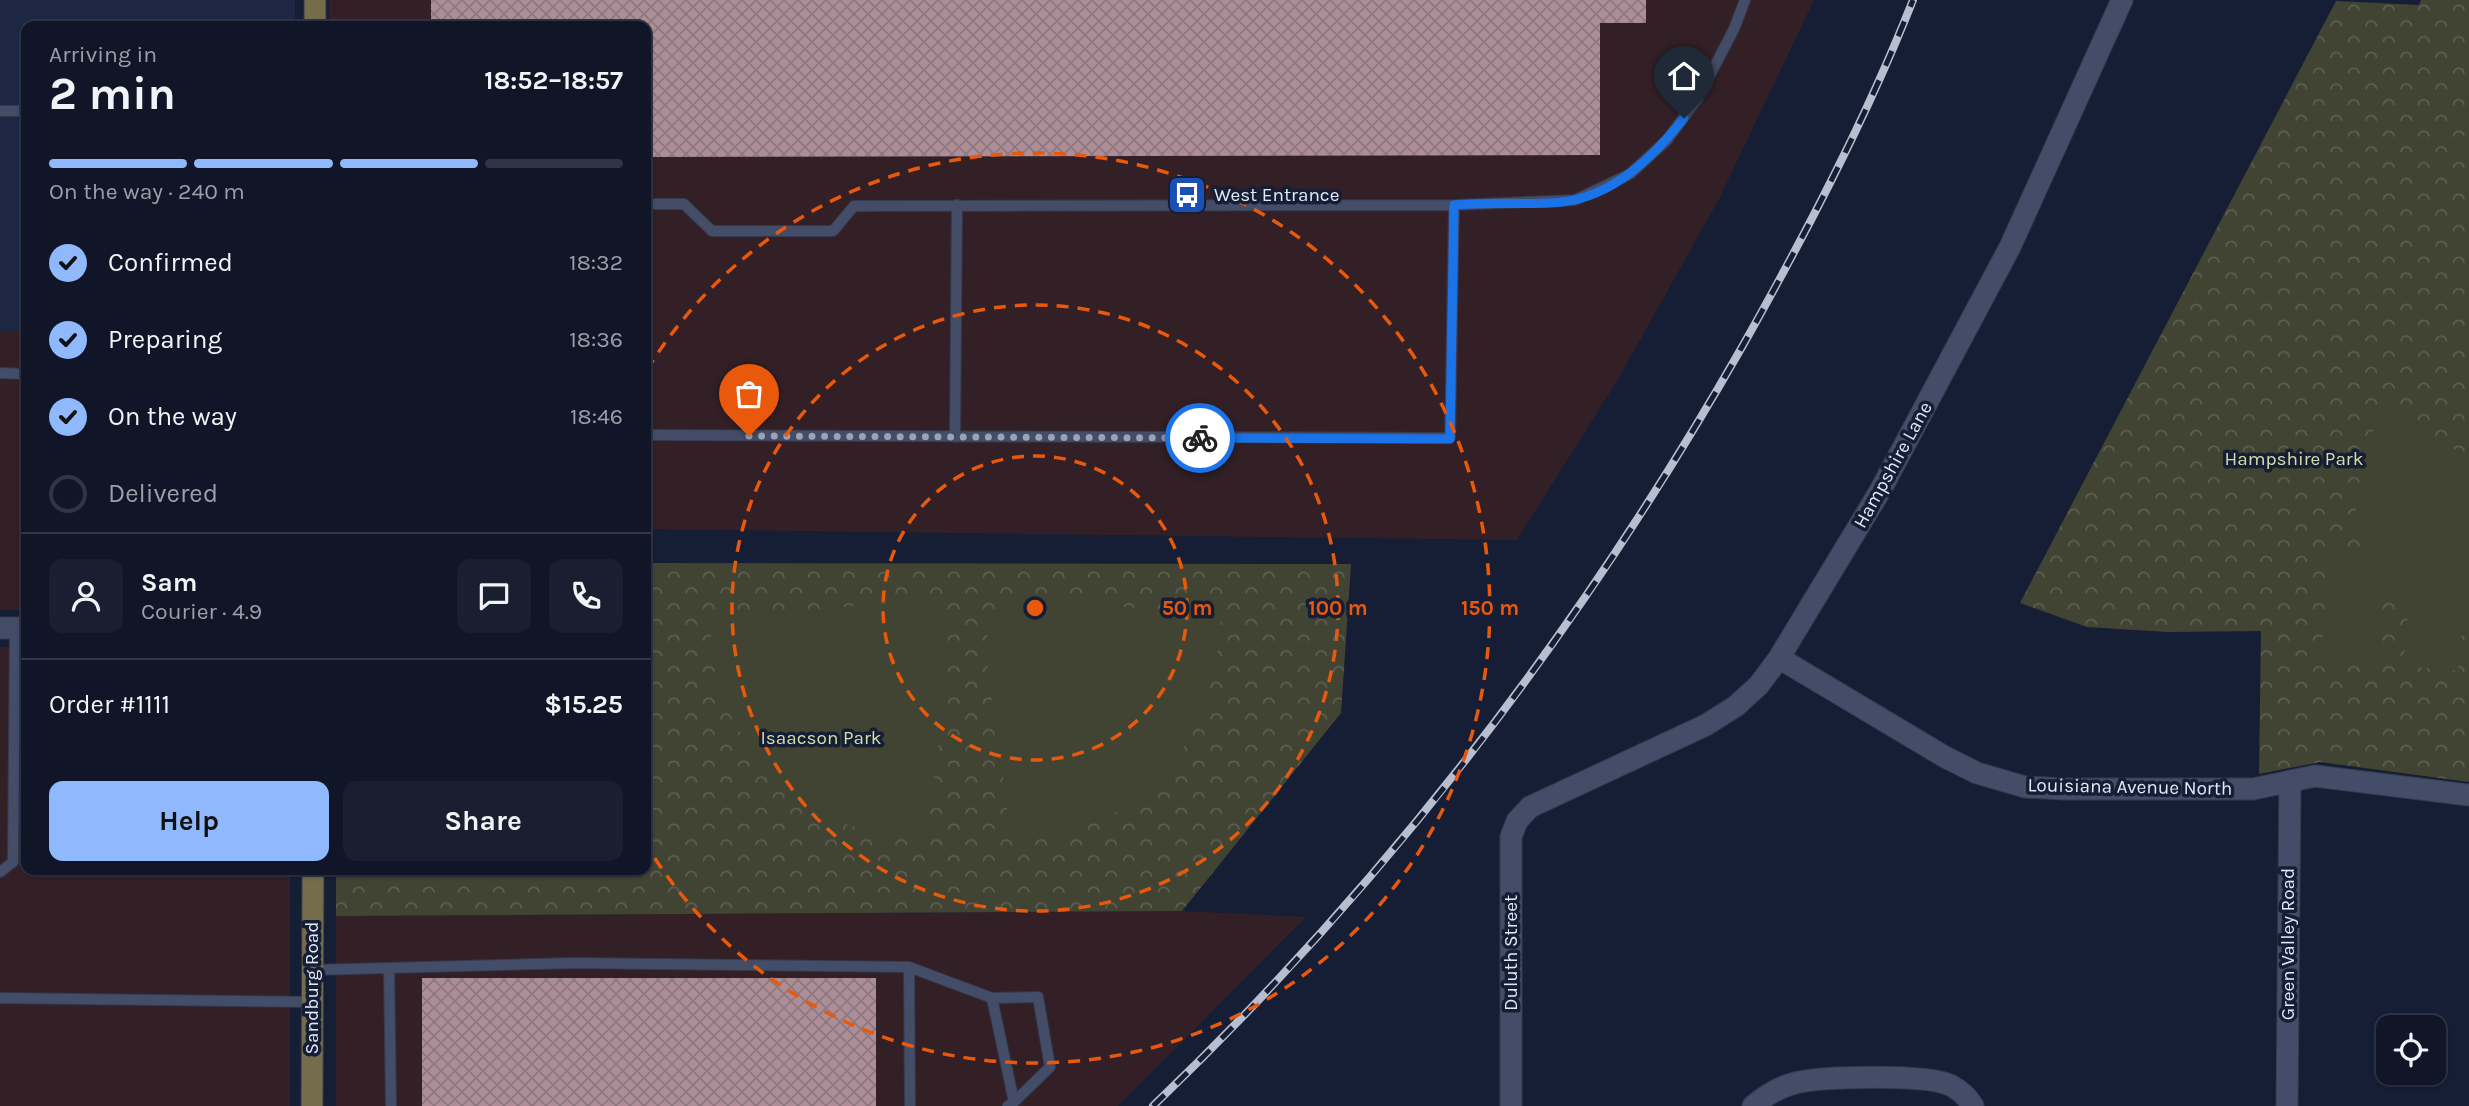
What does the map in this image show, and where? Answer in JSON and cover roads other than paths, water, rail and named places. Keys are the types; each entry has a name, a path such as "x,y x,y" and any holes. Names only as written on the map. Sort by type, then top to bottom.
{"street":[{"path":"315,0 315,21"},
{"name":"Hampshire Lane","path":"1530,807 1706,725 1736,706 1759,685 1779,658 1880,491 2010,247 2122,0"},
{"name":"Louisiana Avenue North","path":"1779,658 1945,757 1977,773 2025,787 2253,789 2315,776 2469,795"},
{"name":"Green Valley Road","path":"2287,1106 2290,781"},
{"name":"Duluth Street","path":"1511,1106 1511,837 1517,821 1530,807"},
{"name":"Sandburg Road","path":"312,1106 313,875"},
{"path":"1752,1106 1776,1090 1795,1083 1820,1079 1928,1079 1949,1085 1967,1096 1973,1106"}],"lane":[{"path":"651,204 684,204 712,230 833,231 854,206 1454,205 1575,200 1630,174 1667,140 1699,98 1734,29 1745,0"},
{"path":"0,111 21,111"},
{"path":"955,437 957,205"},
{"path":"651,435 1450,439 1454,205"},
{"path":"0,373 21,374"},
{"path":"0,872 13,862 14,628"},
{"path":"312,970 575,963 909,967 992,998 1038,997 1050,1067 1011,1104"},
{"path":"909,967 910,1106"},
{"path":"389,968 391,1106"},
{"path":"0,998 312,1002"},
{"path":"992,998 1011,1104"}],"railway":[{"path":"1153,1106 1322,932 1475,748 1547,652 1615,553 1742,347 1855,133 1913,0"}],"place":[{"name":"West Entrance","path":"1187,195"}],"park label":[{"name":"Hampshire Park","path":"2294,459"},
{"name":"Isaacson Park","path":"821,738"}]}
